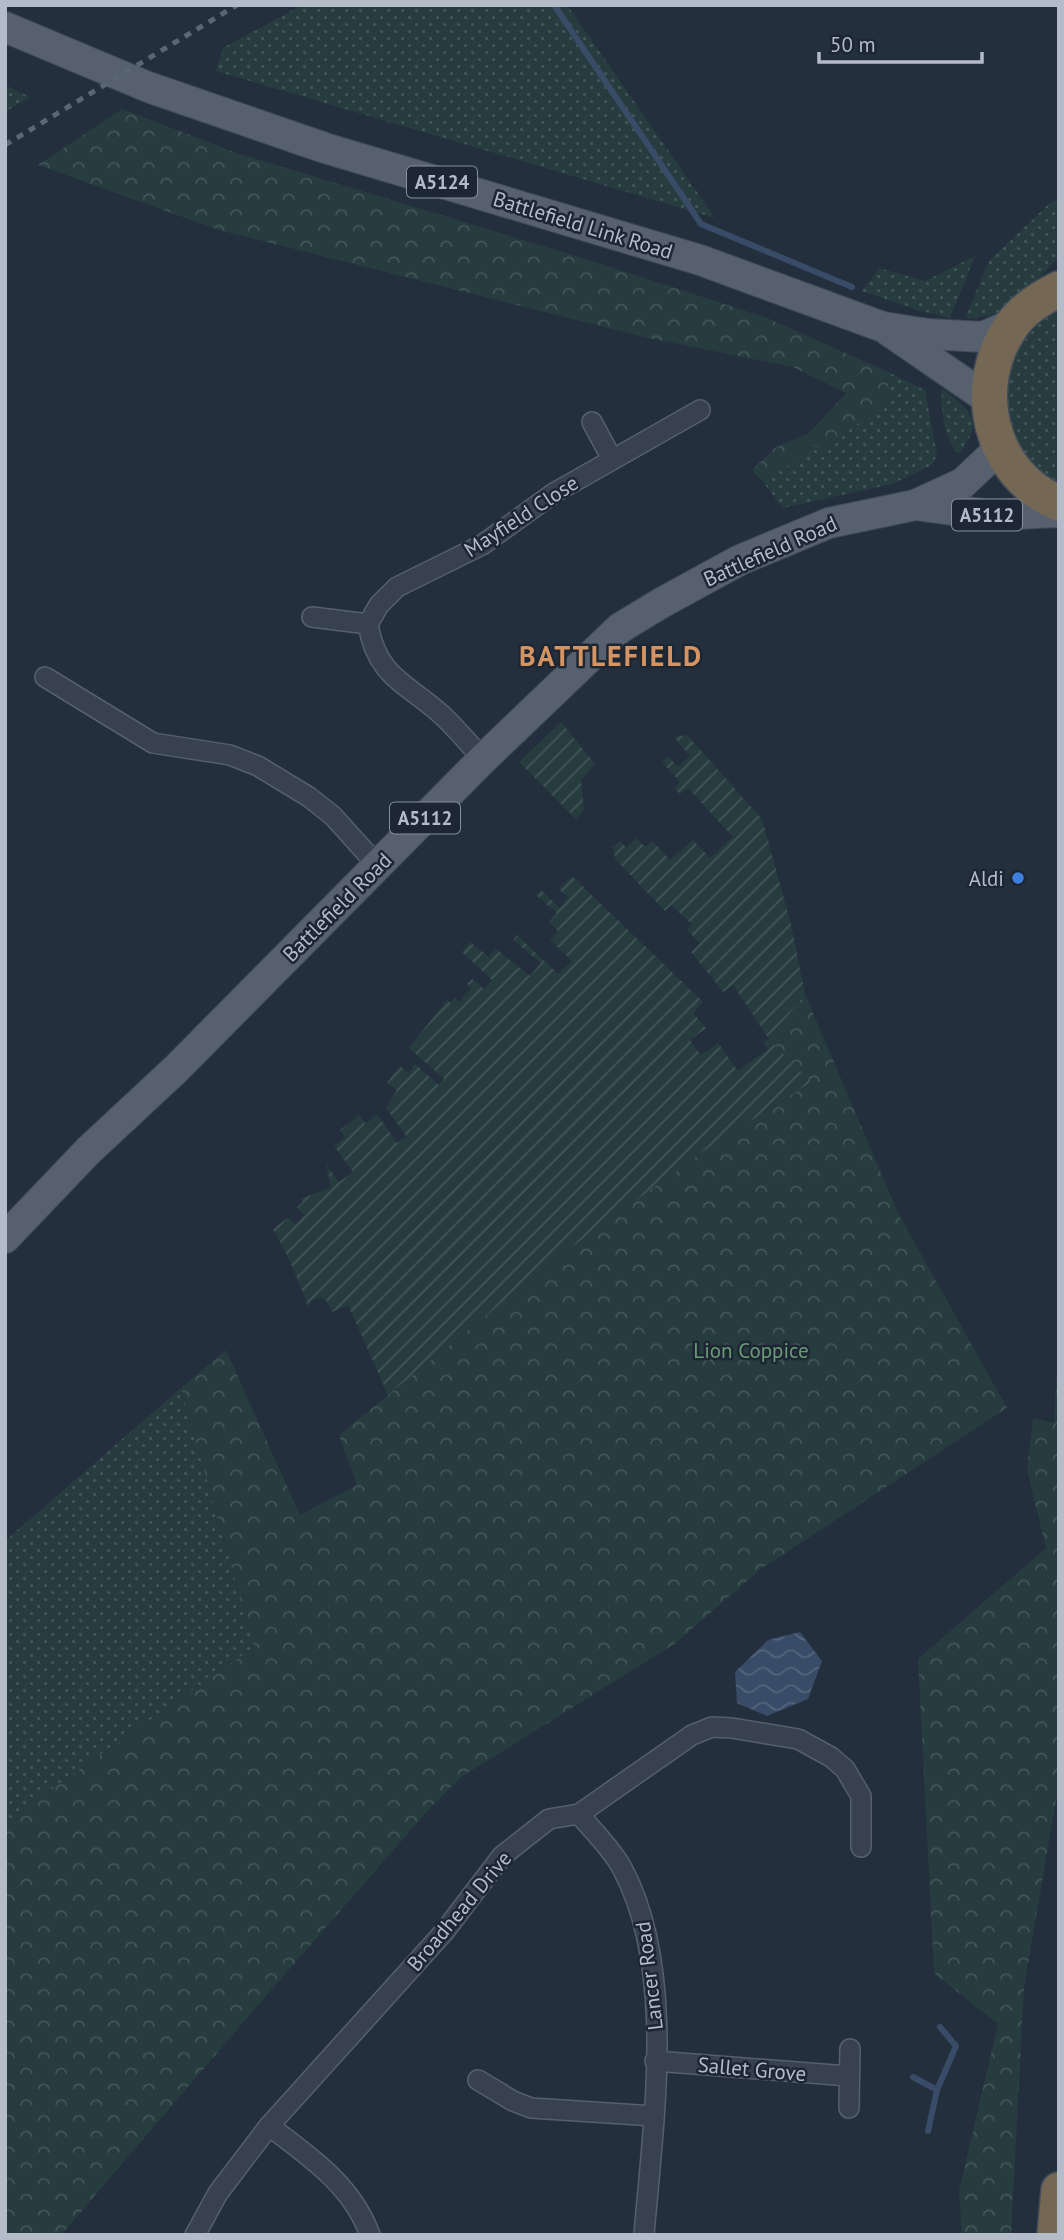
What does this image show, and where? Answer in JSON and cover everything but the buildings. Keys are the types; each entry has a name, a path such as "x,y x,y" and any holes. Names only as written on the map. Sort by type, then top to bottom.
{"highway":[{"path":"1059,272 1048,294 1012,324 993,359 988,399 991,424 1000,448 1019,477 1046,498 1059,503"},
{"path":"1055,2235 1059,2190"}],"main road":[{"name":"Battlefield Link Road","path":"5,27 148,87 325,148 699,260 883,327 928,334 983,337 1012,324"},
{"name":"Battlefield Link Road","path":"883,327 988,399"},
{"name":"Battlefield Road","path":"5,1238 88,1151 176,1069 483,759 620,628 740,560 829,523 915,505 962,483 1000,448"},
{"name":"Battlefield Road","path":"915,505 989,515 1059,512"}],"street":[{"name":"Mayfield Close","path":"368,624 379,605 397,587 482,545 554,493 699,410"},
{"path":"592,422 612,459"},
{"path":"312,617 368,624 380,661 393,677 442,715 483,759"},
{"path":"45,677 153,743 230,755 258,766 309,797 333,816 378,866"},
{"name":"Broadhead Drive","path":"195,2235 218,2193 269,2126 444,1932 502,1856 549,1819 579,1814 692,1735 712,1727 732,1728 798,1739 831,1757 845,1769 861,1796 861,1847"},
{"name":"Lancer Road","path":"579,1814 621,1866 641,1910 649,1942 655,1990 655,2061 654,2116 644,2235"},
{"path":"849,2108 850,2049"},
{"name":"Sallet Grove","path":"655,2061 848,2077"},
{"path":"478,2080 513,2101 531,2108 654,2116"},
{"path":"269,2126 323,2167 349,2193 366,2222 370,2235"}],"green space":[{"path":"302,5 567,5 715,218 216,71 223,48"},
{"path":"5,85 30,97 5,112"},
{"path":"122,109 237,153 602,264 767,318 886,371 890,399 830,445 820,448 811,445 788,466 773,469 763,482 752,470 775,448 809,433 846,393 793,367 644,337 219,230 38,165"},
{"path":"1055,201 1059,201 1059,257 1012,306 997,314 969,319 966,316 989,261"},
{"path":"975,256 950,318 862,291 879,268 925,281"},
{"path":"1059,310 1059,487 1022,455 1014,441 1008,426 1006,391 1015,357 1023,342 1039,324"},
{"path":"886,371 925,390 937,455 932,465 892,484 783,508 763,482 773,469 788,466 811,445 890,399"},
{"path":"942,389 961,403 973,424 967,443 959,454 950,441 944,424"},
{"path":"561,722 595,764 581,780 584,810 576,819 519,762"},
{"path":"687,735 762,819 791,924 805,994 769,1039 733,985 723,992 691,952 700,943 687,930 692,924 671,905 665,911 616,860 612,847 620,841 626,847 637,838 645,847 653,841 670,860 693,840 710,858 733,837 688,788 680,794 674,788 680,782 662,762 668,756 678,767 690,756 674,737"},
{"path":"572,876 703,1002 693,1013 706,1028 690,1040 701,1055 718,1043 738,1071 768,1049 764,1042 769,1039 811,1082 705,1150 558,1257 388,1395 348,1305 332,1312 326,1300 320,1297 311,1301 309,1308 290,1261 273,1229 288,1218 295,1224 304,1215 297,1207 303,1202 301,1199 331,1187 326,1164 339,1182 353,1172 334,1146 345,1137 340,1130 359,1115 366,1124 377,1114 397,1143 407,1137 386,1108 397,1090 387,1083 400,1066 409,1073 415,1064 439,1085 444,1079 409,1048 447,1000 451,1003 455,998 459,1002 471,989 467,984 472,979 484,989 492,980 462,952 470,942 489,957 496,949 530,976 541,963 513,940 517,935 558,974 572,961 550,940 558,931 549,922 557,913 536,895 541,890 560,908 568,898 559,889"},
{"name":"Lion Coppice","path":"805,994 898,1213 1007,1408 761,1569 673,1645 461,1777 430,1808 61,2235 5,2235 5,1822 254,1647 181,1388 226,1350 300,1515 357,1485 339,1435 558,1257 705,1150 810,1083 769,1039"},
{"path":"1059,1335 1059,1783 1024,1987 1011,2235 962,2235 959,2191 998,2024 934,1973 918,1659 1046,1548 1027,1470 1033,1418 1054,1423"},
{"path":"181,1388 254,1647 5,1822 5,1541"}],"water":[{"path":"800,1632 822,1661 808,1699 767,1716 737,1703 735,1672 768,1640"}],"waterway":[{"path":"554,5 701,224 852,287"},
{"path":"928,2131 937,2090 956,2046 940,2027"},
{"path":"913,2077 937,2090"}],"railway":[{"path":"5,145 237,5"}],"place":[{"name":"Aldi","path":"1018,878"}],"district":[{"name":"BATTLEFIELD","path":"611,655"}]}
